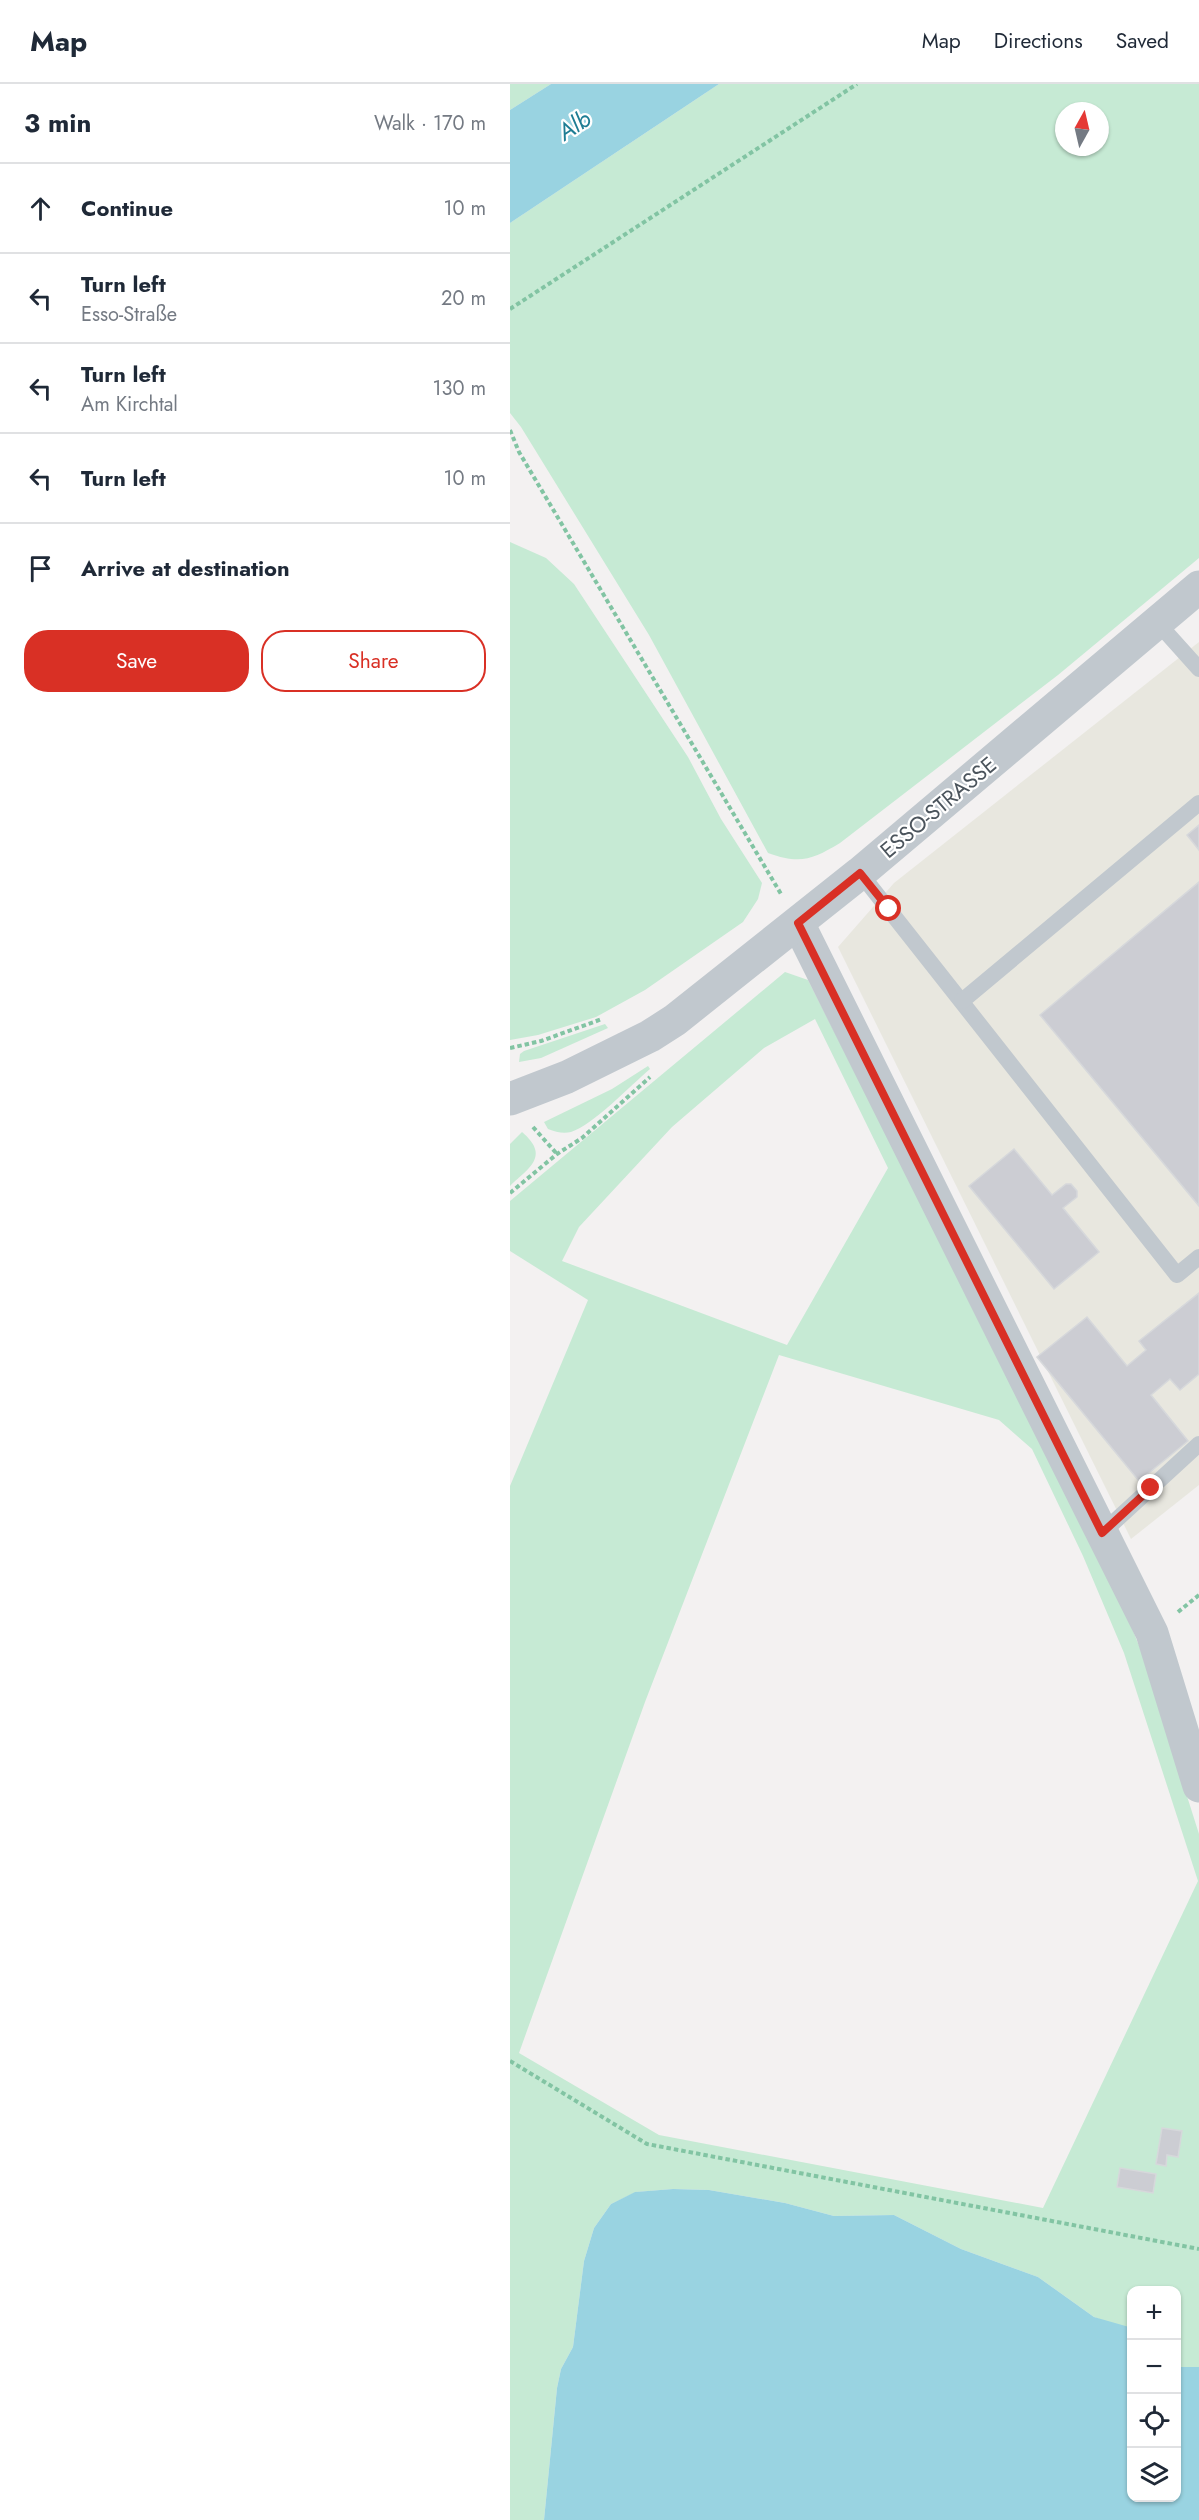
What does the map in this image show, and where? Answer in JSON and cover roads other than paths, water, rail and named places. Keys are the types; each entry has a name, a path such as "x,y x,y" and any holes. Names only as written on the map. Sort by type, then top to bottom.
{"street":[{"name":"ESSO-STRASSE","path":"510,1100 567,1077 650,1036 675,1020 860,873 1199,587"},
{"path":"798,923 1152,1633 1199,1786"}],"lane":[{"path":"1156,621 1199,669"},
{"path":"962,1001 1199,802"},
{"path":"860,873 1177,1275 1199,1257"},
{"path":"1102,1533 1199,1444"}],"water":[{"name":"Alb","path":"551,84 719,84 510,223 510,110"},
{"path":"673,2189 709,2190 785,2203 834,2216 894,2215 961,2249 1038,2277 1094,2317 1127,2326 1127,2502 1181,2502 1181,2367 1199,2367 1199,2520 544,2520 557,2388 561,2369 573,2347 584,2261 594,2228 611,2204 635,2192"}]}
